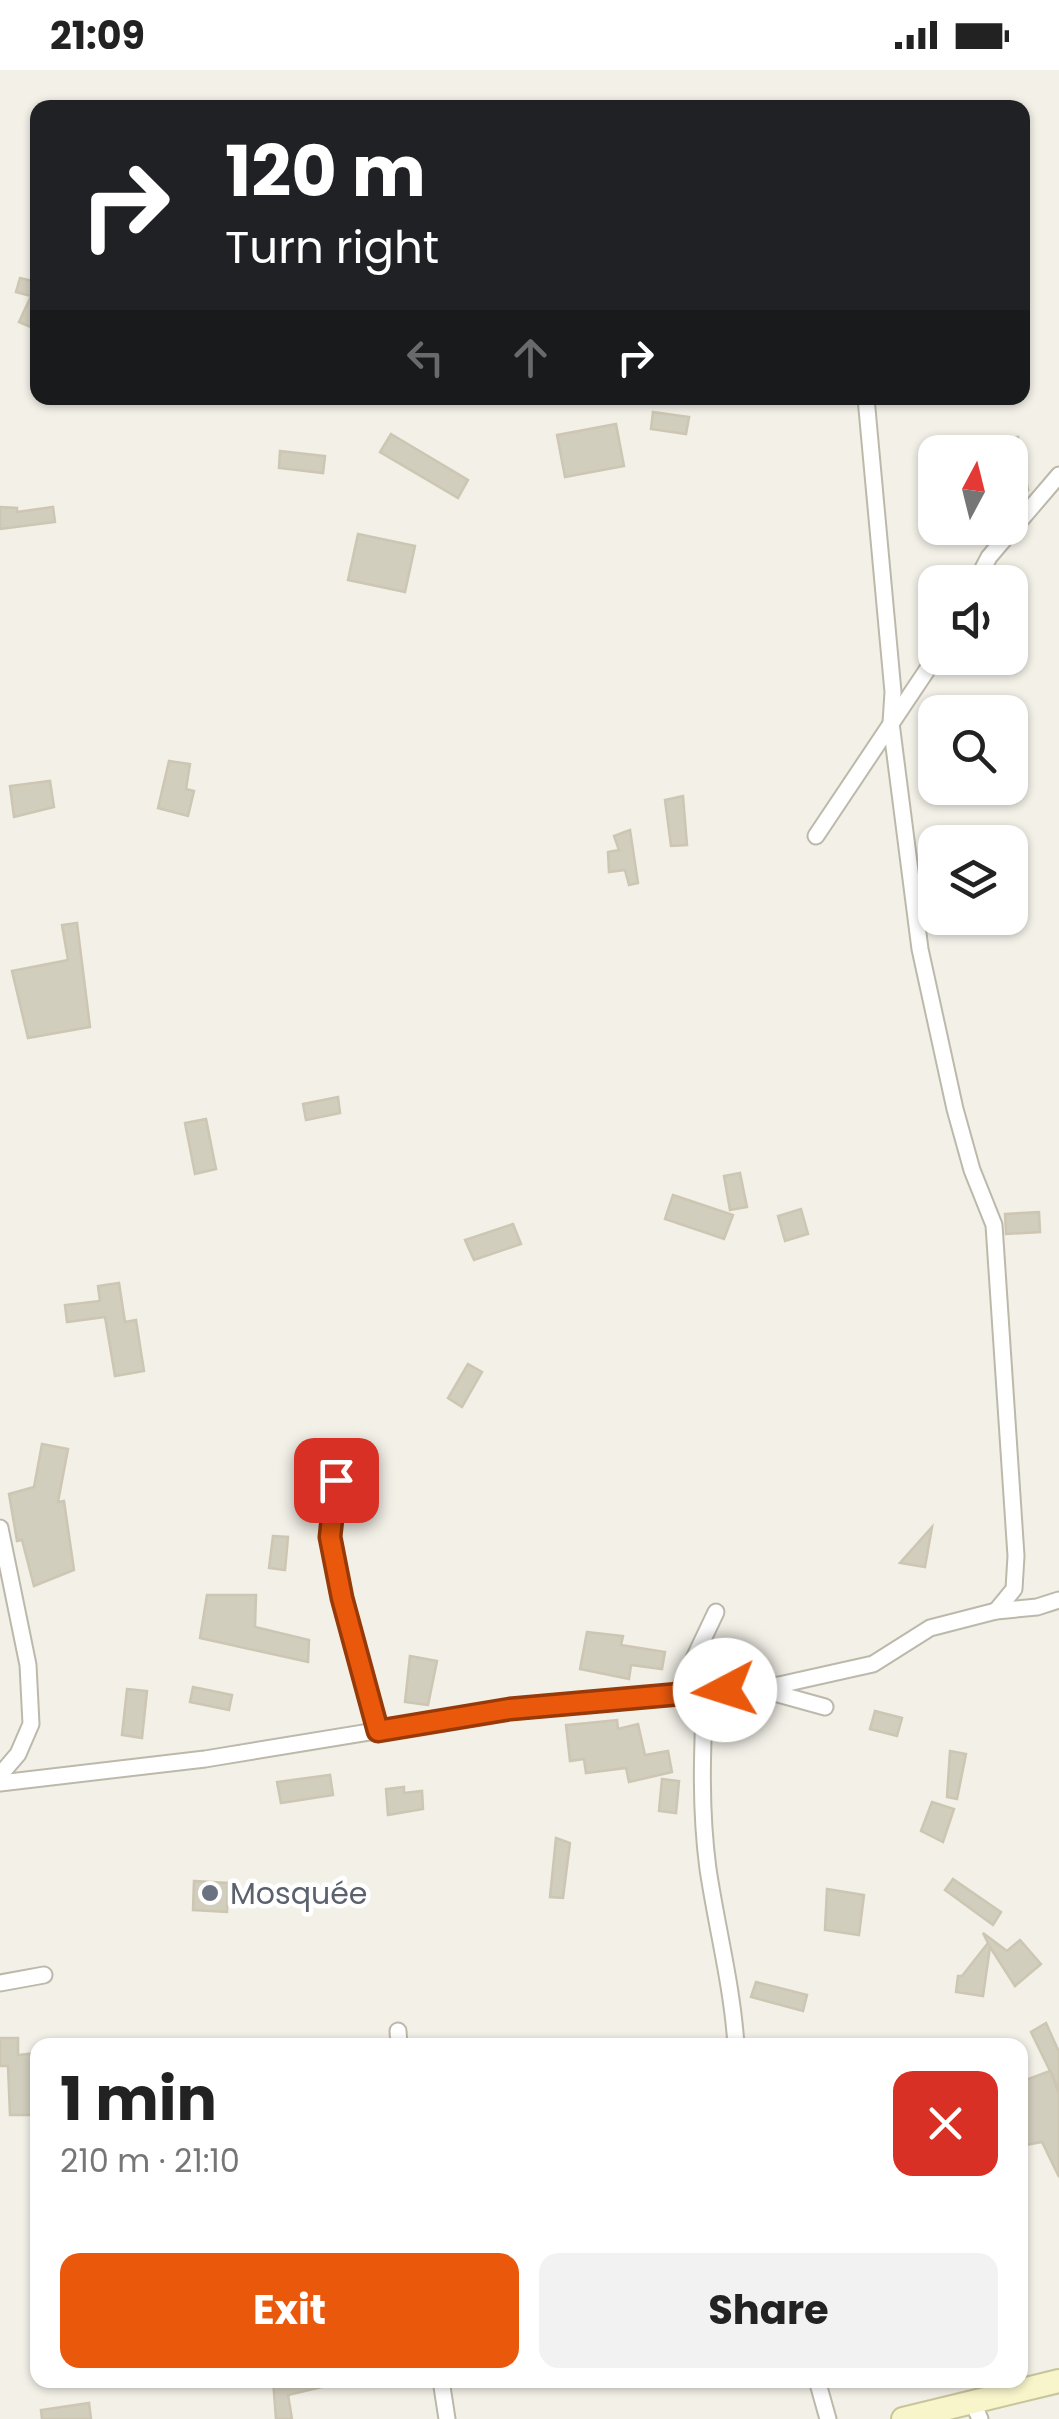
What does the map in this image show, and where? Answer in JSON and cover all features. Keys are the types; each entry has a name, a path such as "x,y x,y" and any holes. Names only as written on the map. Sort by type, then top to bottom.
{"main road":[{"path":"902,2419 977,2411 1059,2381"}],"street":[{"path":"867,405 893,692 892,723 920,949 959,1124 994,1225 1016,1556 1014,1589 996,1611"},
{"path":"985,565 1059,475"},
{"path":"816,836 924,675"},
{"path":"324,1448 336,1480 330,1537 342,1598 378,1731"},
{"path":"0,1528 28,1665 31,1724 18,1754 0,1775"},
{"path":"0,1783 205,1758 510,1709 768,1686 873,1664 930,1628 996,1611 1037,1608 1059,1600"},
{"path":"677,1694 716,1612"},
{"path":"966,1629 979,1616"},
{"path":"768,1686 778,1694 825,1707"},
{"path":"710,1721 725,1690"},
{"path":"705,1692 700,1775 709,1871 732,1992 735,2038"},
{"path":"0,1983 44,1975"},
{"path":"442,2388 447,2419"},
{"path":"819,2388 828,2419"}],"building":[{"path":"20,278 30,280 30,296 16,292"},
{"path":"30,298 30,327 19,322"},
{"path":"653,412 689,417 686,434 651,429"},
{"path":"616,424 624,466 565,477 557,435"},
{"path":"391,434 468,480 458,498 380,452"},
{"path":"280,451 325,456 323,473 279,468"},
{"path":"0,507 17,508 17,512 53,507 55,522 0,529"},
{"path":"358,534 415,546 405,592 348,580"},
{"path":"169,761 190,764 186,789 194,791 188,816 158,808"},
{"path":"50,781 54,807 14,817 10,786"},
{"path":"683,796 687,845 671,846 665,800"},
{"path":"630,830 638,883 629,885 625,870 609,872 608,852 619,850 614,836"},
{"path":"77,923 90,1027 28,1038 12,971 68,960 62,925"},
{"path":"338,1097 340,1113 306,1120 303,1104"},
{"path":"206,1119 216,1169 195,1174 185,1123"},
{"path":"740,1173 747,1207 730,1210 724,1176"},
{"path":"673,1195 733,1215 724,1239 665,1219"},
{"path":"801,1209 808,1234 785,1241 778,1216"},
{"path":"1039,1212 1040,1232 1006,1234 1005,1214"},
{"path":"513,1224 521,1244 474,1260 465,1240"},
{"path":"119,1283 125,1322 136,1320 144,1371 115,1376 105,1317 67,1322 65,1305 100,1301 98,1286"},
{"path":"468,1364 482,1372 462,1407 448,1398"},
{"path":"42,1444 68,1449 58,1502 64,1501 74,1570 34,1586 22,1540 17,1541 9,1494 34,1487"},
{"path":"932,1527 925,1567 900,1563"},
{"path":"273,1536 288,1537 285,1570 269,1568"},
{"path":"207,1595 256,1595 255,1627 309,1640 308,1662 200,1638"},
{"path":"587,1632 623,1636 621,1645 665,1652 662,1669 631,1665 629,1679 580,1669"},
{"path":"410,1656 437,1661 428,1705 405,1702"},
{"path":"193,1687 232,1695 229,1710 190,1702"},
{"path":"127,1689 147,1691 142,1738 122,1735"},
{"path":"875,1711 902,1718 897,1736 870,1729"},
{"path":"617,1720 618,1729 638,1724 645,1755 668,1751 672,1772 629,1782 626,1768 586,1773 584,1759 570,1761 566,1725"},
{"path":"950,1751 966,1754 957,1799 947,1797"},
{"path":"330,1775 333,1795 281,1803 277,1782"},
{"path":"662,1779 679,1781 676,1813 659,1811"},
{"path":"404,1787 404,1793 422,1791 423,1809 388,1815 386,1789"},
{"path":"932,1802 954,1809 943,1842 921,1831"},
{"path":"556,1838 570,1843 563,1898 550,1897"},
{"path":"953,1879 1001,1912 993,1925 945,1890"},
{"path":"194,1881 228,1883 227,1912 193,1910"},
{"path":"827,1889 864,1895 859,1935 825,1930"},
{"path":"983,1933 1007,1951 1020,1940 1041,1964 1015,1986 990,1947 983,1996 956,1992 958,1976 988,1943"},
{"path":"756,1982 807,1995 803,2011 751,1997"},
{"path":"1046,2023 1059,2052 1059,2090 1051,2072 1059,2094 1059,2177 1042,2142 1028,2145 1028,2079 1050,2071 1031,2032"},
{"path":"0,2038 18,2038 18,2055 30,2054 30,2115 10,2115 8,2066 0,2066"},
{"path":"274,2388 318,2388 288,2395 292,2419 276,2419"},
{"path":"89,2403 91,2419 42,2419 41,2410"}],"place":[{"name":"Mosquée","path":"210,1893"}],"route":[{"path":"336,1480 330,1537 342,1598 378,1731 510,1709 725,1690"}]}
